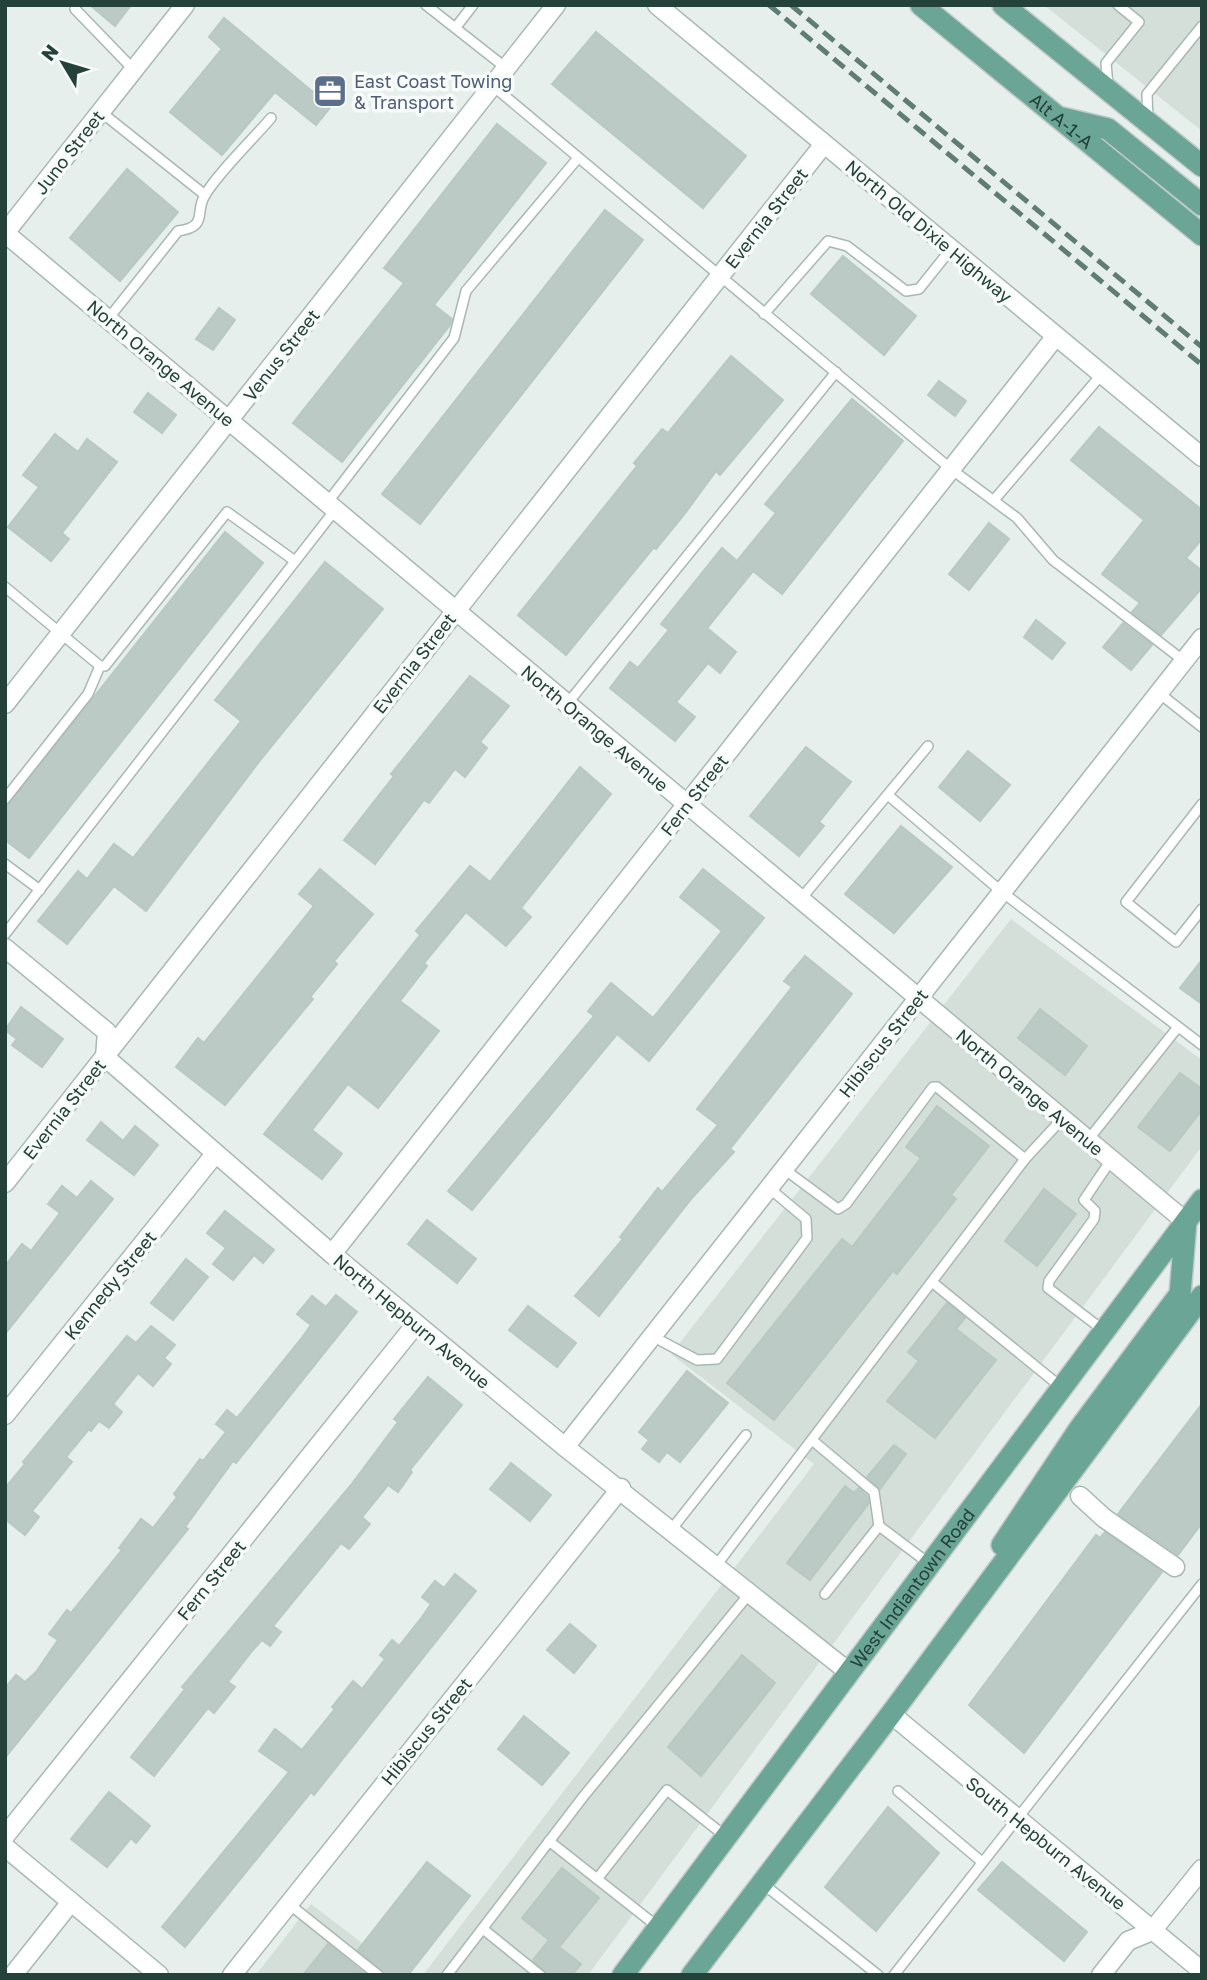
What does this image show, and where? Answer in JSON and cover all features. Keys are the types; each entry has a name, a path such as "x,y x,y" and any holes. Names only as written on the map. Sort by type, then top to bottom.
{"main road":[{"name":"Alt A-1-A","path":"920,5 1202,235"},
{"path":"1003,5 1028,21 1148,124 1202,166"},
{"path":"1056,117 1108,129 1202,205"},
{"name":"West Indiantown Road","path":"623,1975 1202,1200"},
{"path":"987,1586 1004,1539 1080,1428 1180,1294 1186,1222"},
{"path":"692,1975 891,1714 1202,1296"}],"street":[{"name":"Juno Street","path":"5,233 185,5"},
{"name":"Venus Street","path":"5,704 556,5"},
{"name":"North Old Dixie Highway","path":"656,5 1202,457"},
{"name":"Evernia Street","path":"5,1182 824,144"},
{"name":"North Orange Avenue","path":"5,233 1186,1222"},
{"name":"Fern Street","path":"332,1254 1056,336"},
{"name":"Hibiscus Street","path":"565,1447 1202,638"},
{"path":"5,948 107,1032 104,1057"},
{"name":"North Hepburn Avenue","path":"104,1057 416,1324 565,1447 621,1488 715,1567 850,1673"},
{"name":"Kennedy Street","path":"5,1415 215,1154"},
{"name":"Fern Street","path":"5,1836 416,1324"},
{"name":"Hibiscus Street","path":"232,1975 247,1967 289,1904 621,1488"},
{"path":"1080,1496 1104,1518 1175,1567"},
{"name":"South Hepburn Avenue","path":"891,1714 1202,1971"},
{"path":"5,1847 159,1975"},
{"path":"1101,1975 1128,1941 1152,1931 1202,1869"},
{"path":"13,1975 71,1902"}],"lane":[{"path":"76,5 75,9 83,20 134,70"},
{"path":"426,5 506,68"},
{"path":"456,27 473,5"},
{"path":"1109,91 1106,63 1139,22 1118,5"},
{"path":"1148,124 1147,94 1202,26"},
{"path":"493,86 951,469 1017,518 1053,560 1184,661"},
{"path":"101,112 205,195"},
{"path":"108,319 178,231 194,227 201,217 205,195 271,118"},
{"path":"5,934 295,561 331,506 454,338 466,292 578,158"},
{"path":"764,314 828,241 847,246 906,291 919,289 951,249"},
{"path":"567,704 836,372"},
{"path":"994,500 1102,374"},
{"path":"5,587 100,666 105,666 227,512 295,561"},
{"path":"5,799 88,694 100,666"},
{"path":"1159,693 1202,727"},
{"path":"800,900 928,746"},
{"path":"889,796 1002,892 1202,1045"},
{"path":"1202,804 1126,902 1176,942 1202,909"},
{"path":"5,864 40,890"},
{"path":"1088,1140 1178,1027"},
{"path":"784,1169 838,1209 846,1204 930,1091 937,1087 1025,1159"},
{"path":"715,1567 1025,1159 1062,1119"},
{"path":"1105,1331 1048,1289 1049,1281 1094,1219 1095,1211 1084,1200 1111,1160"},
{"path":"652,1336 697,1360 717,1359 723,1352 807,1238 806,1219 768,1188"},
{"path":"932,1282 1062,1388"},
{"path":"671,1530 746,1435"},
{"path":"812,1440 874,1492 879,1526 930,1565"},
{"path":"825,1594 879,1526"},
{"path":"894,1975 1202,1584"},
{"path":"447,1975 550,1841 749,1594"},
{"path":"597,1879 667,1790 727,1837"},
{"path":"898,1791 982,1862"},
{"path":"550,1841 658,1927"},
{"path":"762,1883 878,1975"},
{"path":"289,1904 378,1975"},
{"path":"483,1929 540,1975"}],"shaded area":[{"path":"1044,5 1202,5 1202,131 1128,72"},
{"path":"1011,919 1202,1060 1202,1146 588,1975 423,1975 814,1464 671,1354"},
{"path":"311,1904 404,1975 256,1975"}],"building":[{"path":"90,5 131,5 115,26"},
{"path":"224,18 313,92 328,75 345,89 316,125 275,92 222,155 170,112 222,49 209,37"},
{"path":"596,32 746,156 703,208 552,84"},
{"path":"497,124 546,163 434,305 452,319 450,325 342,462 293,423 404,283 384,268"},
{"path":"127,169 178,212 120,281 70,238"},
{"path":"605,210 643,240 420,524 382,494"},
{"path":"843,256 916,316 884,355 811,294"},
{"path":"219,308 235,320 213,350 196,339"},
{"path":"731,356 783,400 720,475 716,471 683,516 656,549 654,547 566,655 518,615 637,466 634,463 662,429 668,433"},
{"path":"939,381 966,401 955,416 928,395"},
{"path":"148,393 176,415 162,433 134,412"},
{"path":"852,399 903,441 782,594 753,571 707,628 736,652 720,673 708,663 676,702 695,717 675,741 610,688 630,662 638,668 669,630 661,624 722,548 737,561 776,513 765,504"},
{"path":"1099,427 1202,510 1202,539 1186,558 1202,571 1202,588 1161,635 1132,612 1140,603 1102,574 1144,520 1071,460"},
{"path":"55,434 78,452 87,439 117,462 62,533 69,539 51,561 8,527 39,487 23,475"},
{"path":"989,523 1009,539 969,590 949,574"},
{"path":"225,532 263,563 29,858 5,840 5,809"},
{"path":"325,562 383,609 261,759 146,911 114,886 67,944 38,921 78,871 87,879 114,844 133,858 241,721 215,700"},
{"path":"1036,620 1065,643 1052,659 1024,637"},
{"path":"1123,623 1152,645 1131,670 1103,647"},
{"path":"470,676 509,706 480,742 487,748 465,777 455,769 429,803 424,800 375,864 344,840 394,776 391,774"},
{"path":"806,747 851,782 819,822 824,826 799,856 750,816"},
{"path":"968,751 1010,785 980,821 939,787"},
{"path":"580,767 611,794 521,908 531,917 506,946 466,912 424,963 427,966 400,1001 439,1031 378,1108 348,1084 312,1130 342,1154 322,1179 264,1134 420,935 416,931 470,866 490,882"},
{"path":"901,826 952,867 894,933 845,894"},
{"path":"320,869 373,914 334,961 337,964 310,997 313,999 225,1105 176,1067 198,1038 204,1043 314,906 299,894"},
{"path":"703,869 764,918 649,1061 617,1034 472,1210 448,1191 594,1016 588,1011 611,983 653,1018 722,931 680,897"},
{"path":"805,956 852,994 730,1149 734,1152 692,1198 599,1316 575,1296 623,1239 620,1237 658,1188 662,1192 718,1125 697,1109 792,987 784,981"},
{"path":"1202,960 1202,1004 1180,988"},
{"path":"21,1007 63,1039 42,1067 12,1045 17,1039 5,1030"},
{"path":"1040,1009 1087,1046 1065,1075 1018,1038"},
{"path":"1180,1073 1202,1089 1202,1110 1170,1151 1138,1127"},
{"path":"937,1106 989,1146 951,1195 956,1199 897,1274 893,1271 774,1420 727,1383 842,1239 852,1247 921,1158 906,1147"},
{"path":"101,1122 123,1141 135,1126 158,1145 134,1175 87,1140"},
{"path":"91,1181 113,1199 5,1334 5,1266 22,1244 31,1251 60,1213 48,1204 62,1186 77,1198"},
{"path":"1044,1189 1076,1214 1037,1266 1005,1241"},
{"path":"225,1211 274,1250 263,1263 254,1255 233,1280 213,1264 226,1248 207,1233"},
{"path":"427,1220 476,1259 457,1283 408,1244"},
{"path":"186,1259 208,1277 173,1320 151,1303"},
{"path":"336,1295 357,1312 236,1463 233,1461 185,1527 188,1529 5,1758 5,1688 16,1675 25,1682 36,1672 58,1640 49,1634 67,1610 71,1613 122,1550 119,1548 141,1519 153,1528 177,1497 174,1494 200,1459 203,1461 226,1432 216,1424 227,1410 237,1418 311,1325 297,1314 312,1296 326,1307"},
{"path":"947,1303 965,1318 956,1329 996,1360 935,1438 887,1401 919,1361 908,1352"},
{"path":"528,1306 576,1343 557,1367 509,1330"},
{"path":"151,1326 175,1345 164,1358 171,1364 153,1386 138,1373 113,1404 122,1412 109,1428 99,1421 91,1431 89,1429 66,1457 72,1462 32,1511 39,1517 25,1535 5,1519 5,1488 25,1464 23,1462 127,1336 136,1343"},
{"path":"687,1371 728,1403 680,1462 667,1452 659,1462 642,1449 649,1440 639,1432"},
{"path":"428,1377 462,1405 410,1470 412,1472 398,1492 388,1485 362,1517 370,1524 349,1549 341,1543 273,1626 281,1632 270,1646 262,1640 252,1651 228,1682 235,1687 214,1713 208,1708 154,1776 131,1757 185,1689 182,1687 351,1485 398,1422 394,1419"},
{"path":"1202,1404 1202,1523 1178,1555 1118,1514"},
{"path":"894,1445 906,1454 880,1489 867,1477"},
{"path":"511,1463 551,1495 530,1521 490,1489"},
{"path":"845,1486 854,1493 859,1488 867,1496 869,1503 810,1580 787,1563"},
{"path":"1105,1532 1162,1572 1024,1753 969,1705 1096,1535 1100,1538"},
{"path":"455,1574 476,1591 314,1795 311,1792 185,1947 162,1927 289,1772 259,1751 275,1729 302,1750 335,1709 332,1707 353,1681 362,1689 385,1659 380,1655 392,1640 399,1646 422,1617 431,1604 422,1597 435,1581 444,1588"},
{"path":"570,1624 596,1646 574,1673 547,1650"},
{"path":"742,1655 775,1683 701,1776 668,1747"},
{"path":"524,1716 569,1753 542,1785 498,1749"},
{"path":"109,1792 150,1826 136,1843 131,1838 107,1867 71,1839"},
{"path":"888,1807 939,1853 876,1931 825,1887"},
{"path":"427,1862 470,1896 408,1975 385,1975 358,1950"},
{"path":"1002,1862 1087,1932 1064,1961 978,1890"},
{"path":"562,1868 599,1898 559,1947 581,1964 572,1975 547,1975 533,1960 549,1940 522,1918"},
{"path":"328,1944 366,1975 303,1975"}],"railway":[{"path":"769,5 1202,365"},
{"path":"791,5 1202,347"}],"place":[{"name":"East Coast Towing & Transport","path":"330,91"}]}
